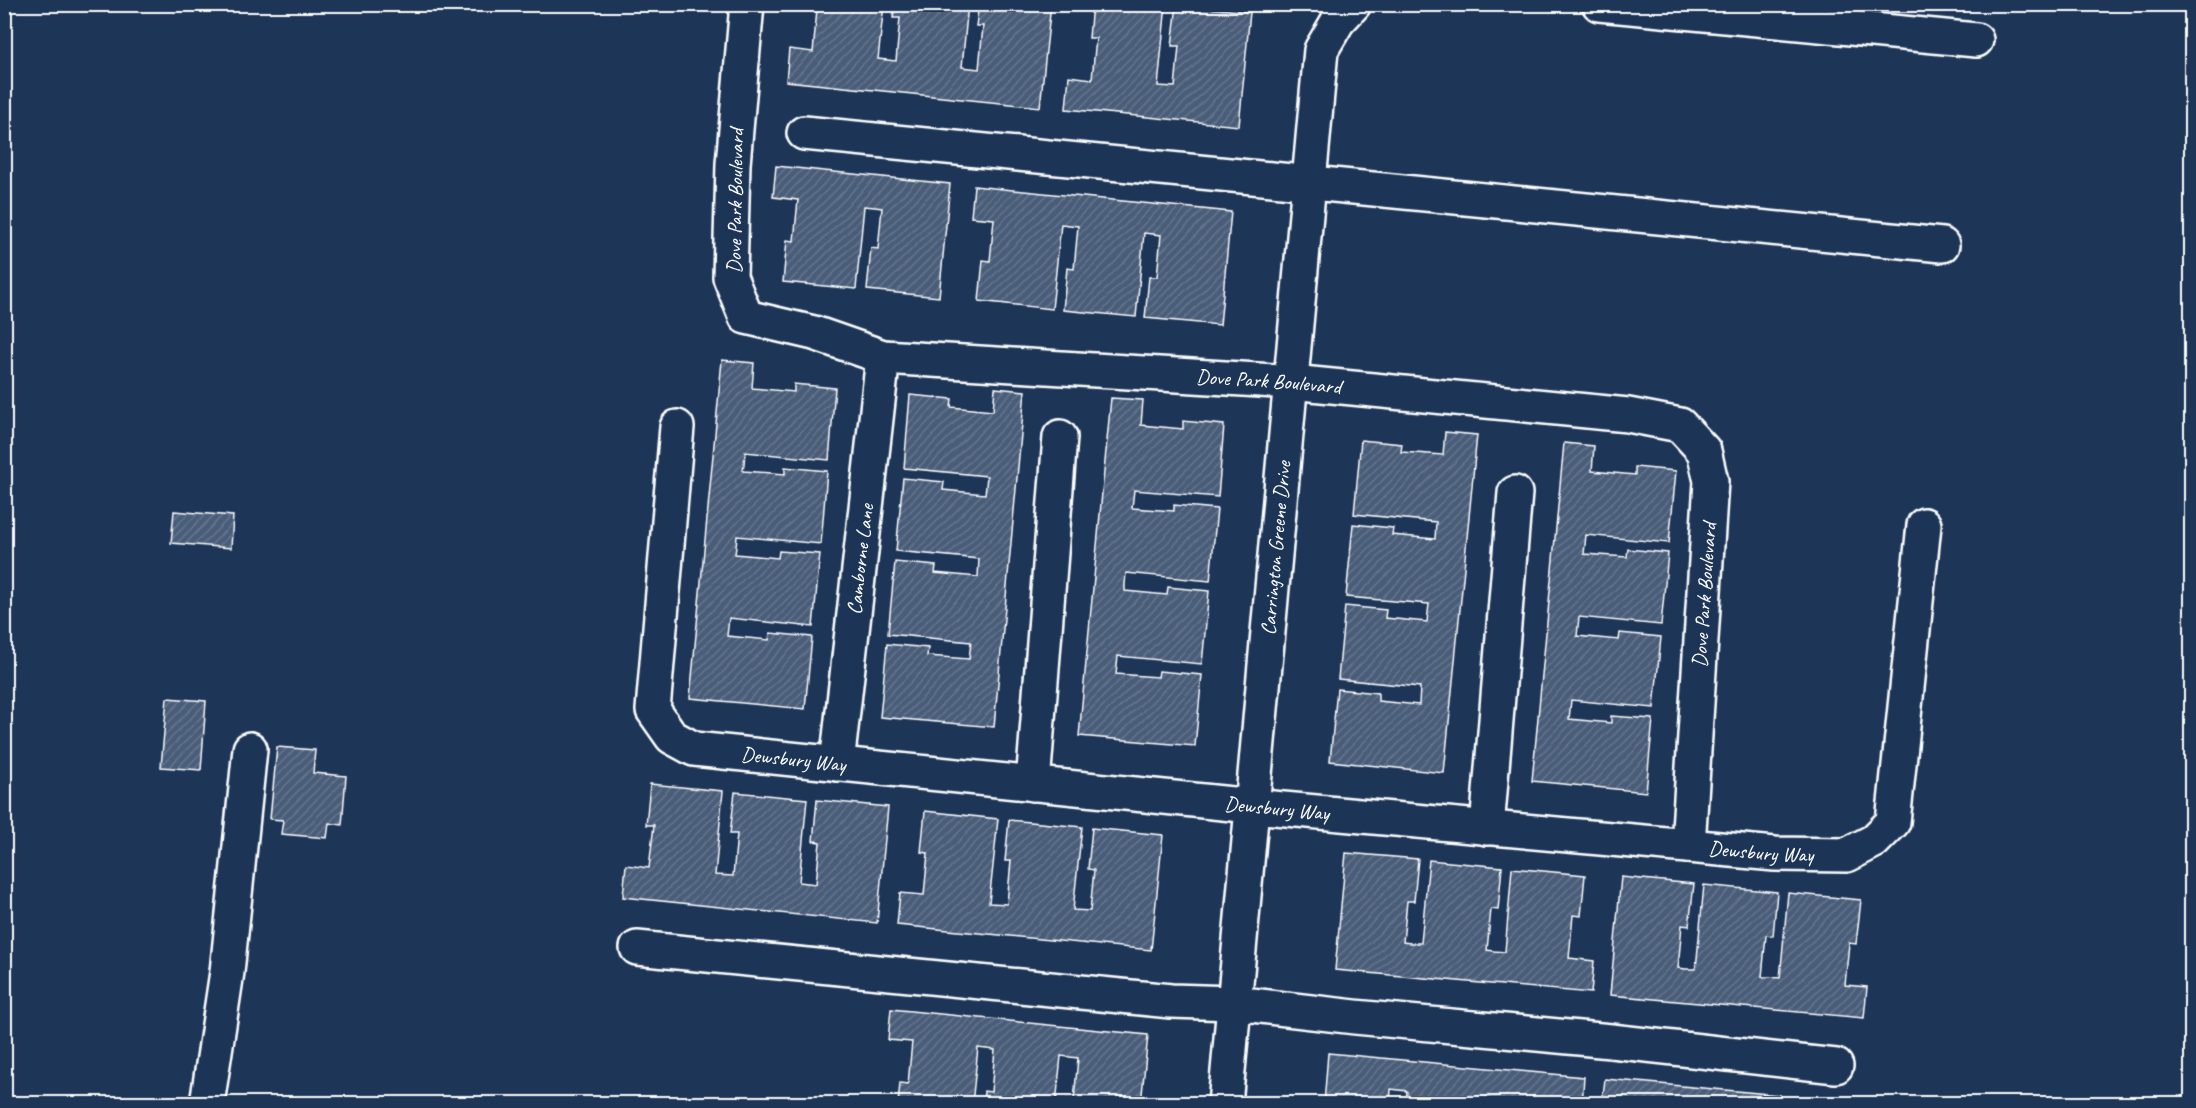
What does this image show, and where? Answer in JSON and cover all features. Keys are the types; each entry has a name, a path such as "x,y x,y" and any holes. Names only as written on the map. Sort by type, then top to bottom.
{"street":[{"name":"Dove Park Boulevard","path":"747,4 733,164 730,277 746,317 814,333 883,357 1291,382 1628,415 1680,425 1704,451 1711,481 1688,846"},
{"name":"Carrington Greene Drive","path":"1225,1104 1321,50 1338,21 1354,4"},
{"path":"1599,4 1976,40"},
{"path":"804,133 1942,245"},
{"name":"Camborne Lane","path":"837,764 883,357"},
{"name":"Dewsbury Way","path":"677,427 653,710 672,737 694,749 1252,806 1775,854 1847,855 1874,842 1893,822 1924,525"},
{"path":"1034,784 1060,437"},
{"path":"1487,828 1515,493"},
{"path":"207,1104 227,972 250,749"},
{"path":"637,948 1171,1001 1234,1003 1836,1066"}],"building":[{"path":"810,4 884,4 878,59 896,61 900,18 893,18 895,4 968,4 962,67 979,69 983,26 976,26 979,4 1051,4 1040,107 786,81 789,49 813,52 817,10 810,9"},
{"path":"1092,4 1166,4 1158,86 1175,87 1179,46 1172,46 1177,5 1250,12 1239,126 1066,109 1069,76 1092,79 1096,38 1089,38"},
{"path":"776,166 950,184 939,297 867,290 871,248 878,249 882,208 875,207 864,206 856,289 783,282 787,240 794,241 798,200 773,197"},
{"path":"974,186 1231,212 1220,325 1145,318 1149,277 1157,277 1161,235 1144,233 1136,317 1063,310 1067,268 1074,269 1078,226 1061,224 1052,309 979,301 983,260 990,261 994,219 971,217"},
{"path":"722,360 754,363 752,388 794,392 794,384 835,388 829,460 745,452 743,471 785,474 785,467 827,471 821,544 737,536 735,554 778,558 779,551 820,554 813,627 729,618 727,636 769,640 770,633 812,637 805,709 690,698"},
{"path":"995,388 1025,391 994,727 880,717 887,644 928,648 927,656 969,659 971,642 888,634 895,562 936,566 935,573 978,577 979,559 896,551 903,478 944,482 943,490 985,494 987,476 904,468 910,395 952,399 951,407 993,411"},
{"path":"1111,398 1143,400 1141,425 1183,429 1183,421 1224,425 1218,497 1134,490 1132,508 1174,511 1174,505 1217,509 1210,581 1126,573 1125,591 1167,595 1168,587 1209,591 1202,664 1118,656 1116,674 1158,677 1159,671 1202,675 1195,746 1079,736"},
{"path":"1445,432 1477,435 1444,773 1330,761 1337,689 1378,693 1378,701 1419,705 1420,687 1338,679 1345,606 1386,610 1385,618 1427,622 1429,604 1346,597 1353,524 1393,528 1392,535 1435,539 1436,522 1354,514 1361,440 1402,444 1401,452 1443,455"},
{"path":"1564,443 1594,446 1592,471 1635,475 1635,467 1676,471 1669,543 1586,535 1584,554 1627,557 1628,549 1668,553 1661,625 1579,617 1577,636 1619,640 1620,633 1661,637 1654,708 1571,700 1569,719 1611,723 1611,716 1653,719 1646,792 1532,781"},
{"path":"174,511 233,516 231,548 171,543"},
{"path":"167,698 206,701 201,770 161,767"},
{"path":"277,747 315,750 313,773 346,776 342,825 329,823 327,838 281,834 283,820 270,819"},
{"path":"650,784 723,791 715,875 733,876 737,834 730,834 735,792 807,799 799,882 816,884 820,842 813,841 817,800 888,807 877,923 623,897 626,865 649,868 654,825 646,825"},
{"path":"925,811 998,819 989,903 1007,904 1011,861 1005,861 1009,820 1082,827 1073,910 1090,911 1094,870 1088,869 1092,828 1163,835 1151,950 897,925 900,893 924,895 928,853 921,852"},
{"path":"1346,853 1418,859 1414,901 1407,901 1403,942 1410,943 1421,943 1429,860 1502,867 1498,910 1491,909 1487,950 1494,951 1505,952 1512,868 1585,875 1581,916 1573,915 1569,958 1594,961 1591,993 1335,970"},
{"path":"1621,877 1694,884 1689,926 1682,925 1678,968 1686,969 1696,969 1704,885 1777,892 1773,936 1766,935 1762,977 1780,978 1788,893 1861,900 1856,944 1849,943 1845,985 1867,987 1864,1018 1610,995"},
{"path":"891,1009 1148,1035 1141,1104 1066,1104 1067,1099 1074,1100 1078,1058 1061,1056 1056,1104 983,1104 984,1091 991,1092 995,1050 978,1048 972,1104 898,1104 900,1083 908,1084 912,1042 888,1040"},
{"path":"1328,1053 1584,1077 1582,1104 1491,1104 1491,1099 1475,1097 1474,1104 1406,1104 1407,1091 1391,1089 1390,1104 1324,1104"},
{"path":"1605,1079 1779,1095 1778,1104 1602,1104"}]}
